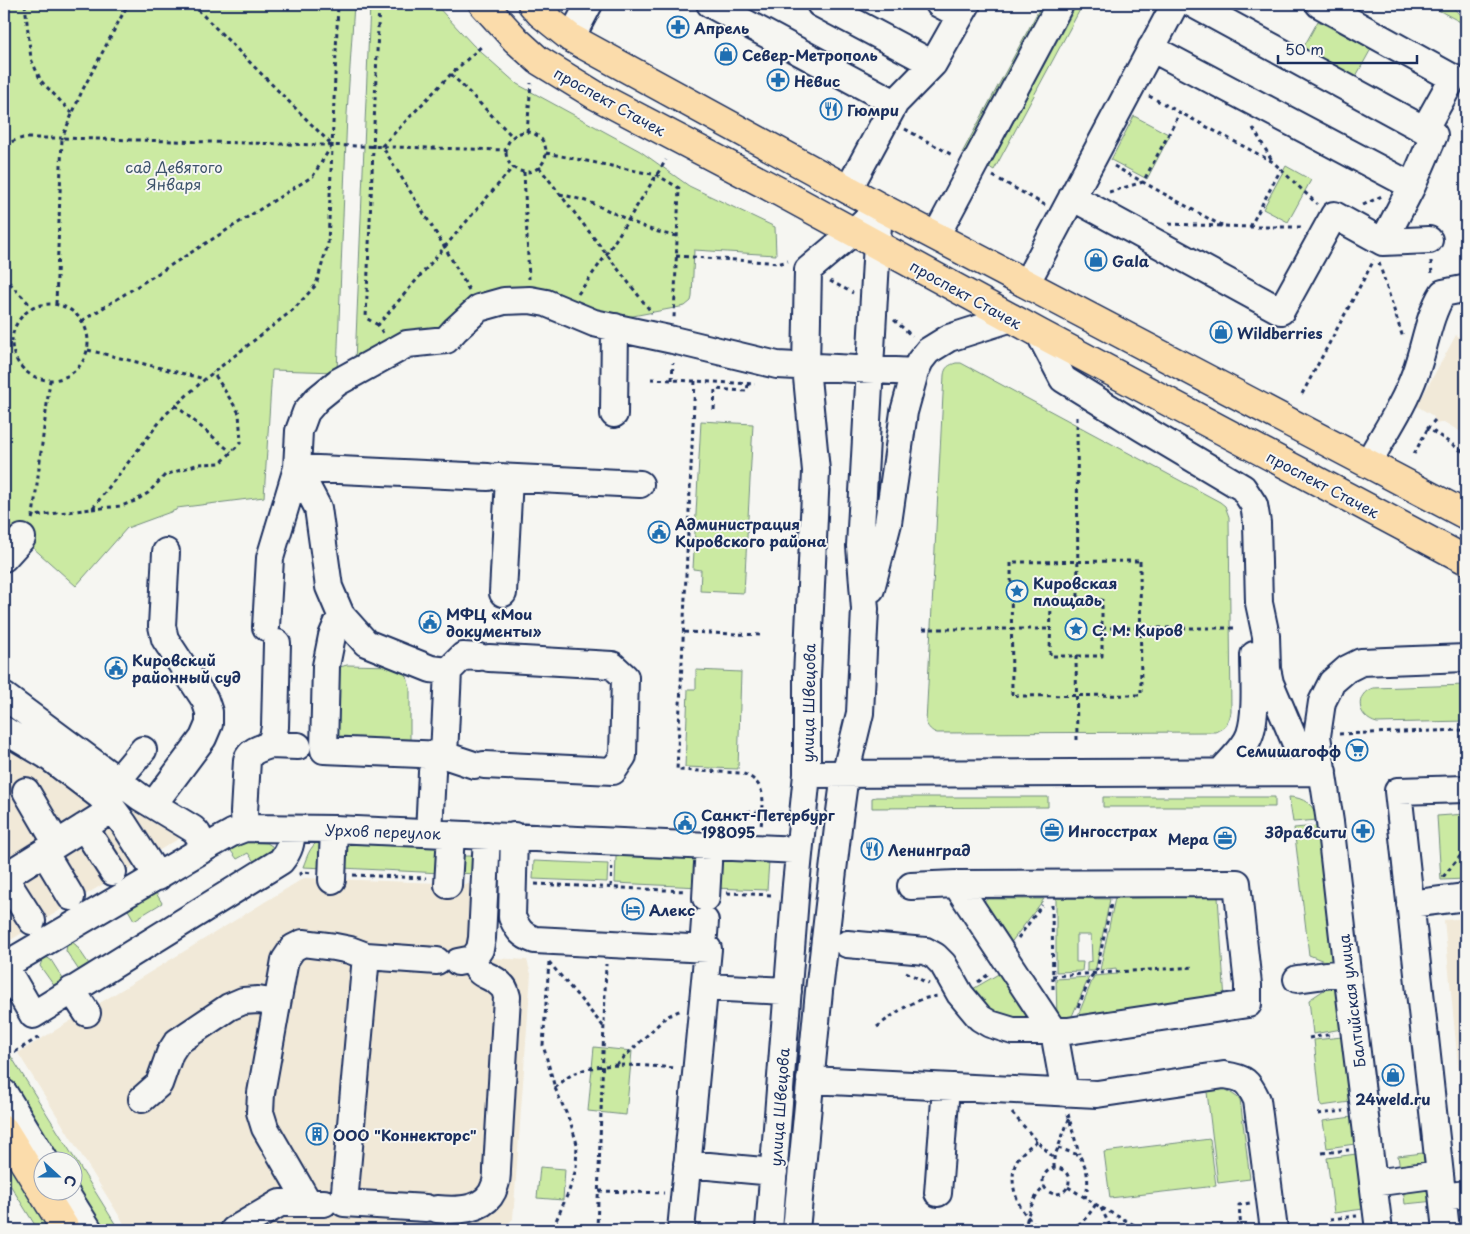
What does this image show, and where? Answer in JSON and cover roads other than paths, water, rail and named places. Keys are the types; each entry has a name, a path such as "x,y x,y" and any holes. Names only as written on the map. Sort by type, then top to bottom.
{"main road":[{"name":"проспект Стачек","path":"483,4 516,40 538,60 595,95 780,192 1039,333 1466,560"},
{"path":"532,4 540,13 571,38 848,190 1466,515"},
{"path":"4,1130 66,1230"}],"street":[{"path":"571,38 589,4"},
{"path":"710,4 891,111"},
{"path":"820,4 933,64"},
{"path":"936,236 1060,4"},
{"path":"1026,284 1072,204 1095,155 1175,4"},
{"path":"1193,4 1434,135 1412,186 1380,251"},
{"path":"1318,4 1452,78 1424,130"},
{"path":"848,190 891,111 933,64 955,8"},
{"path":"1151,48 1412,186"},
{"path":"1072,204 1281,311 1330,221 1380,251 1429,240"},
{"path":"845,775 860,713 865,609 860,546 870,370 865,239 880,207"},
{"name":"улица Швецова","path":"769,1230 799,850 807,774 807,677 816,471 806,367 808,270 865,239"},
{"path":"1368,463 1415,375 1430,322 1439,300 1444,293 1466,288"},
{"path":"269,745 273,738 275,727 270,558 298,468 299,431 306,412 317,399 338,382 407,344 446,340 454,330 479,308 504,301 530,300 566,310 594,323 777,365 915,372"},
{"path":"865,609 888,523 904,412 920,361 928,351 948,338 1012,318"},
{"path":"614,414 615,327"},
{"path":"1039,333 1063,379 1243,488 1254,505 1258,523 1259,603 1254,643 1254,712 1250,735 1242,748 1221,772"},
{"path":"298,468 640,484"},
{"path":"298,468 318,508 329,587 341,615 366,643 431,669 448,671"},
{"path":"498,477 503,593"},
{"path":"4,558 27,527"},
{"path":"153,805 204,738 209,724 209,712 204,700 166,639 162,626 166,552"},
{"path":"1259,603 1266,636 1267,669 1270,683 1296,744 1323,772"},
{"path":"341,615 332,636 326,666 324,750 438,763 613,771 623,756 624,677 612,665 463,656 448,671 438,763 440,833 448,882"},
{"name":"Балтийская улица","path":"1379,1230 1330,822 1317,736 1322,702 1332,682 1347,668 1361,662 1466,658"},
{"path":"4,696 153,805 193,828 205,848"},
{"path":"4,730 46,755 100,796 124,824 158,876"},
{"path":"246,828 244,812 249,754 269,745 298,746"},
{"path":"118,780 143,750"},
{"path":"807,774 1323,772"},
{"name":"улица Швецова","path":"796,1230 819,992 845,775"},
{"path":"1446,1230 1450,1188 1410,904 1398,791 1466,789"},
{"path":"26,791 71,897"},
{"path":"32,921 4,877 113,809"},
{"path":"84,827 113,872"},
{"name":"Урхов переулок","path":"4,966 205,848 232,833 246,828 440,833 799,850"},
{"path":"4,966 33,1015 281,861 288,853 292,829"},
{"path":"333,877 334,829"},
{"path":"453,960 480,950 487,835"},
{"path":"514,836 512,917 517,928 525,936 535,940 708,949 681,1230"},
{"path":"703,948 709,846"},
{"path":"847,944 926,951 943,964 960,994 980,1018 990,1024 1013,1031 1061,1032 1248,1004 1258,984 1237,883 956,884 911,886"},
{"path":"956,884 1061,1032 1065,1093"},
{"path":"1410,904 1466,897"},
{"path":"234,1230 280,1203 344,1204 444,1215 475,1207 489,1198 495,1186 498,1169 507,997 503,987 495,980 482,974 476,968 453,960 366,956 350,950 303,943 293,948 285,960 261,1093 260,1112 265,1128 308,1202"},
{"path":"344,1204 366,956"},
{"path":"1297,978 1347,972"},
{"path":"72,990 86,1013"},
{"path":"704,993 788,991"},
{"path":"142,1099 159,1084 170,1053 177,1042 229,1007 243,1001 258,1000 277,1003"},
{"path":"810,1080 1097,1094 1224,1075 1236,1077 1250,1085 1257,1100 1274,1230"},
{"path":"938,1193 946,1087"},
{"path":"5,1096 40,1152"},
{"path":"688,1164 774,1172"},
{"path":"1374,1183 1450,1188"},
{"path":"71,1202 89,1230"}],"place":[{"name":"Апрель","path":"678,27"},
{"name":"Север-Метрополь","path":"726,54"},
{"name":"Невис","path":"778,80"},
{"name":"Гюмри","path":"831,109"},
{"name":"Gala","path":"1096,260"},
{"name":"Wildberries","path":"1221,332"},
{"name":"Администрация Кировского района","path":"659,532"},
{"name":"Кировская площадь","path":"1017,591"},
{"name":"МФЦ «Мои документы»","path":"430,622"},
{"name":"С. М. Киров","path":"1076,629"},
{"name":"Кировский районный суд","path":"116,668"},
{"name":"Семишагофф","path":"1357,750"},
{"name":"Санкт-Петербург 198095","path":"685,823"},
{"name":"Ингосстрах","path":"1052,830"},
{"name":"Здравсити","path":"1363,831"},
{"name":"Мера","path":"1225,838"},
{"name":"Ленинград","path":"872,849"},
{"name":"Алекс","path":"633,909"},
{"name":"24weld.ru","path":"1393,1075"},
{"name":"ООО \"Коннекторс\"","path":"317,1134"}],"park label":[{"name":"сад Девятого Января","path":"174,174"}]}
